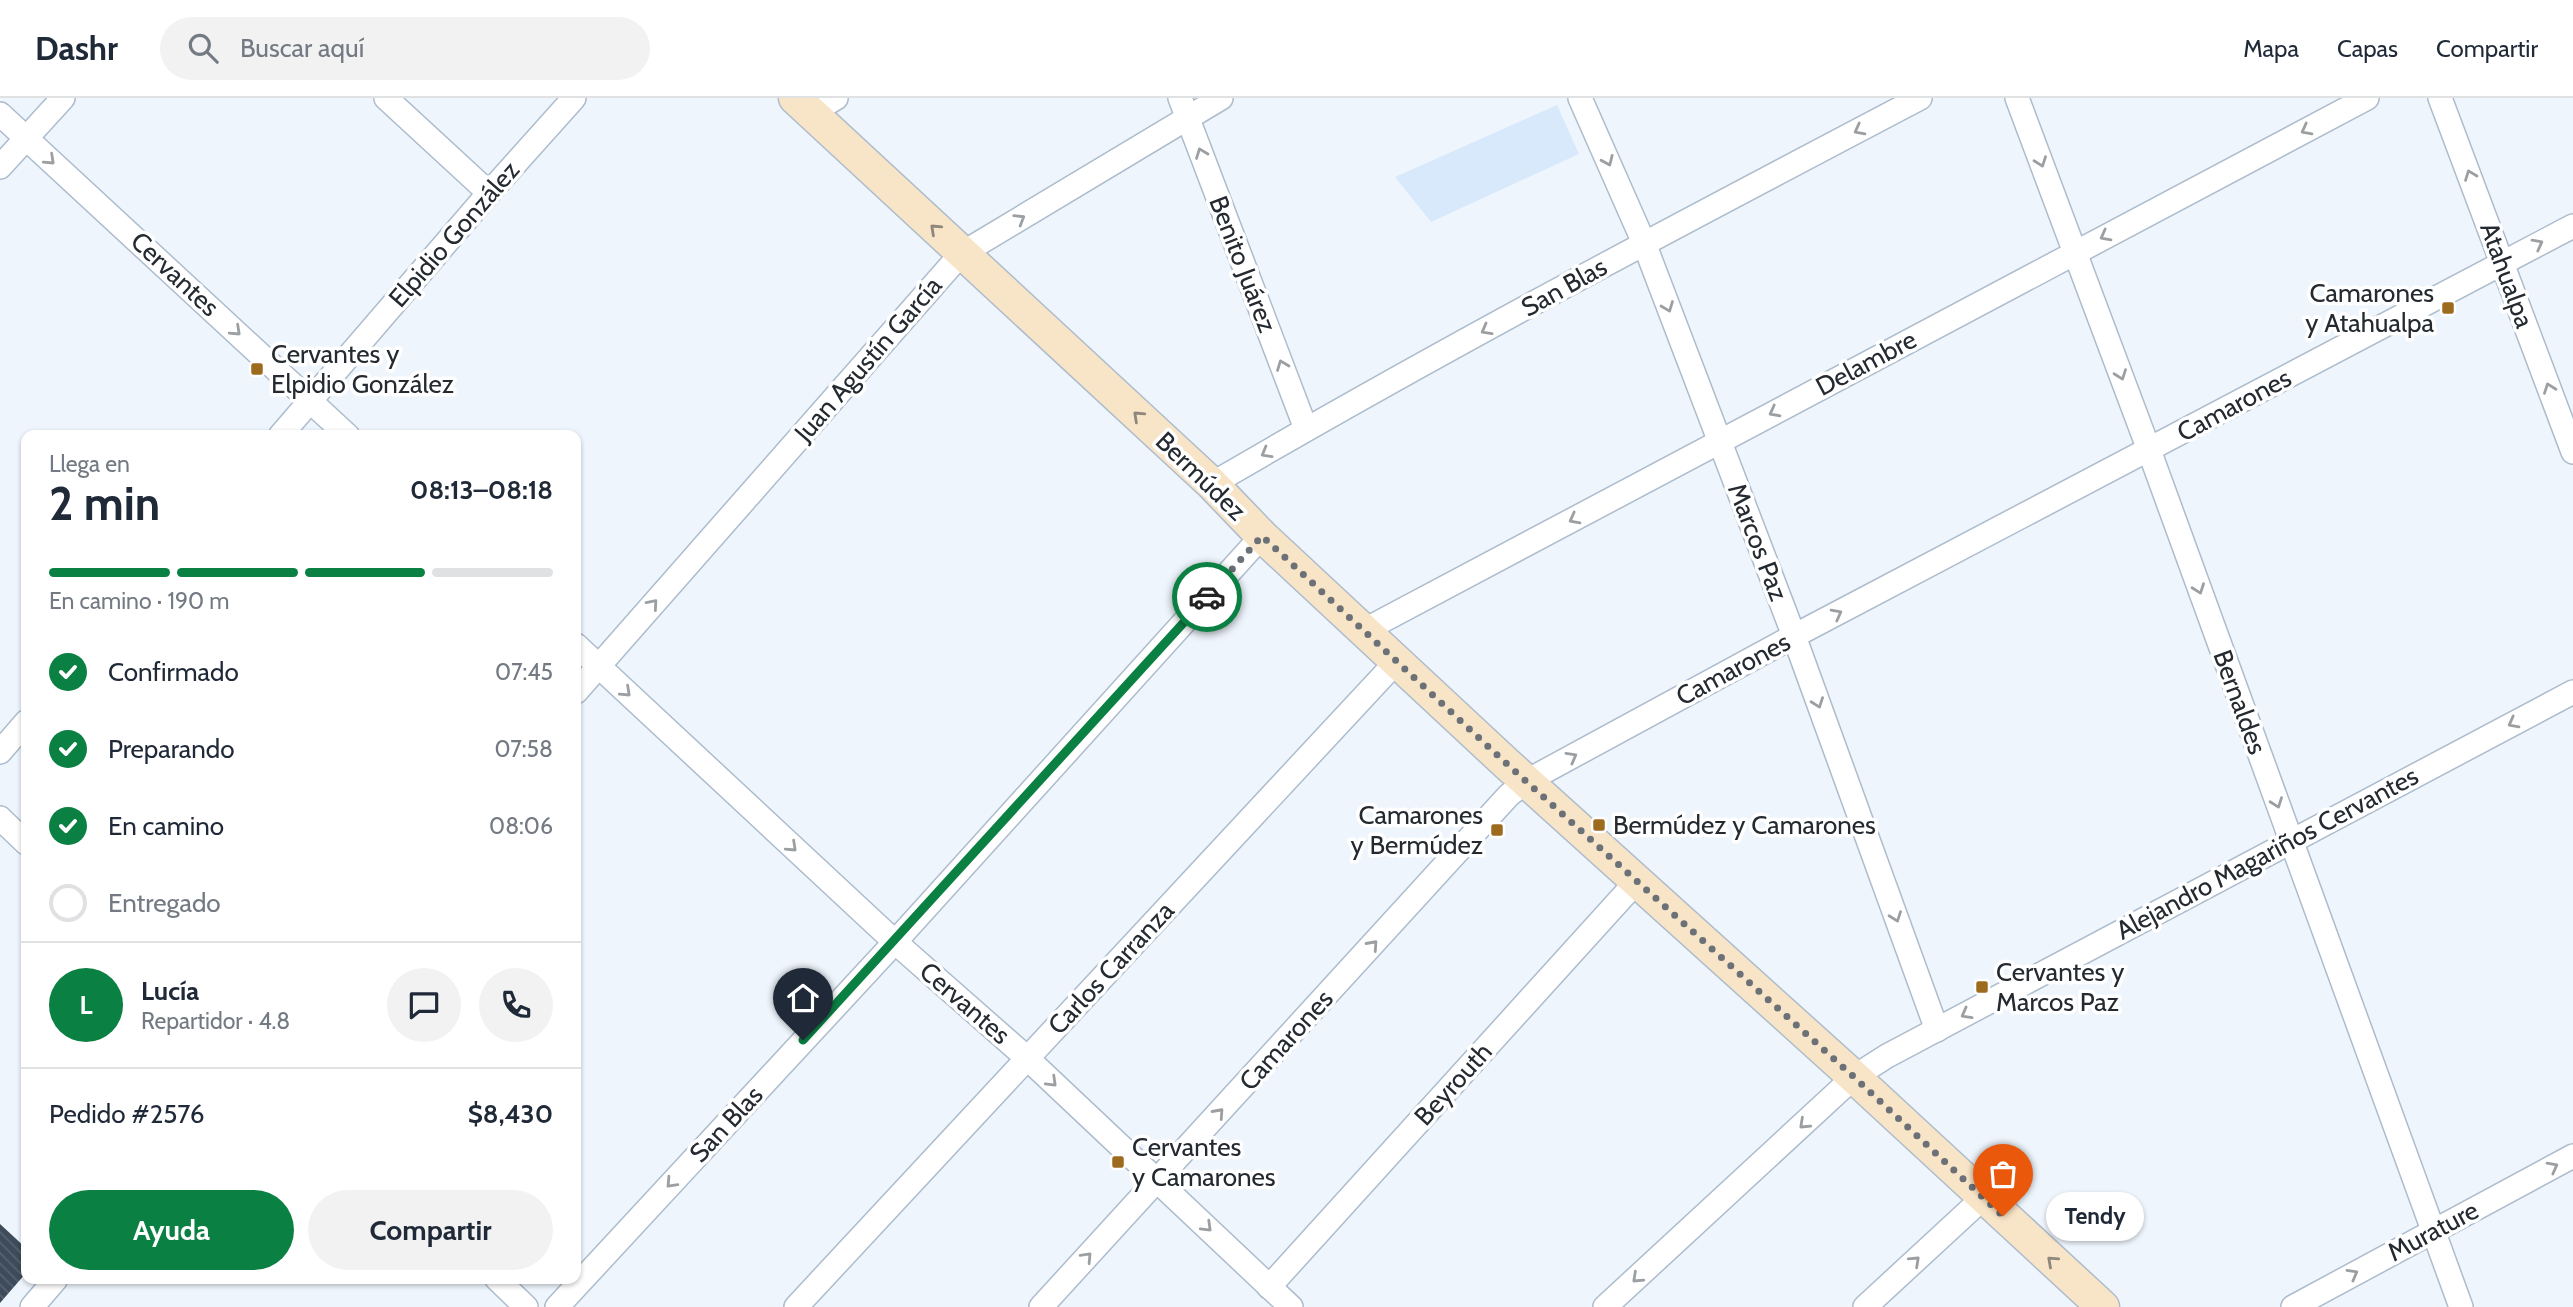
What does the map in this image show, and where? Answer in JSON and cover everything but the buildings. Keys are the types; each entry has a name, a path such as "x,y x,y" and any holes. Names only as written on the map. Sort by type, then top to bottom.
{"street":[{"path":"0,167 62,98"},
{"path":"386,98 489,192"},
{"name":"Elpidio González","path":"285,430 489,192 574,98"},
{"name":"Juan Agustín García","path":"581,687 961,254 1184,108 1221,98"},
{"name":"Marcos Paz","path":"1580,98 1644,243 1794,636 1937,1030"},
{"name":"San Blas","path":"1212,484 1306,429 1644,243 1920,98"},
{"name":"Bernaldes","path":"2017,98 2461,1307"},
{"name":"Delambre","path":"1365,630 2367,98"},
{"name":"Atahualpa","path":"2440,98 2573,452"},
{"name":"Bermúdez","path":"814,103 961,254 1212,484 1262,536 2103,1307"},
{"name":"Benito Juárez","path":"1184,108 1306,429"},
{"name":"Cervantes","path":"0,114 341,430"},
{"name":"Camarones","path":"1041,1307 1509,795 1527,781 1794,636 2573,226"},
{"name":"San Blas","path":"581,1281 895,942 1262,536"},
{"name":"Cervantes","path":"581,650 895,942 1027,1058 1291,1307"},
{"name":"Carlos Carranza","path":"796,1307 1397,661"},
{"name":"Alejandro Magariños Cervantes","path":"1605,1307 1854,1077 1887,1056 2573,691"},
{"path":"0,752 21,728"},
{"path":"0,818 21,838"},
{"name":"Beyrouth","path":"1269,1287 1637,881"},
{"name":"Murature","path":"2293,1307 2573,1156"},
{"path":"1865,1307 1983,1198"},
{"path":"32,1307 52,1284"},
{"path":"501,1284 526,1307"},
{"name":"San Blas","path":"557,1307 578,1284"}],"shaded area":[{"path":"1557,105 1579,154 1431,222 1395,177"}],"way so far":[{"path":"1207,597 1262,536 1507,764 1854,1077 2003,1216"}],"place":[{"name":"Camarones y Atahualpa","path":"2448,308"},
{"name":"Cervantes y Elpidio González","path":"257,369"},
{"name":"Bermúdez y Camarones","path":"1599,825"},
{"name":"Camarones y Bermúdez","path":"1497,830"},
{"name":"Cervantes y Marcos Paz","path":"1982,987"},
{"name":"Cervantes y Camarones","path":"1118,1162"},
{"name":"Tendy","path":"2003,1216"}],"route":[{"path":"803,1040 1207,597"}]}
